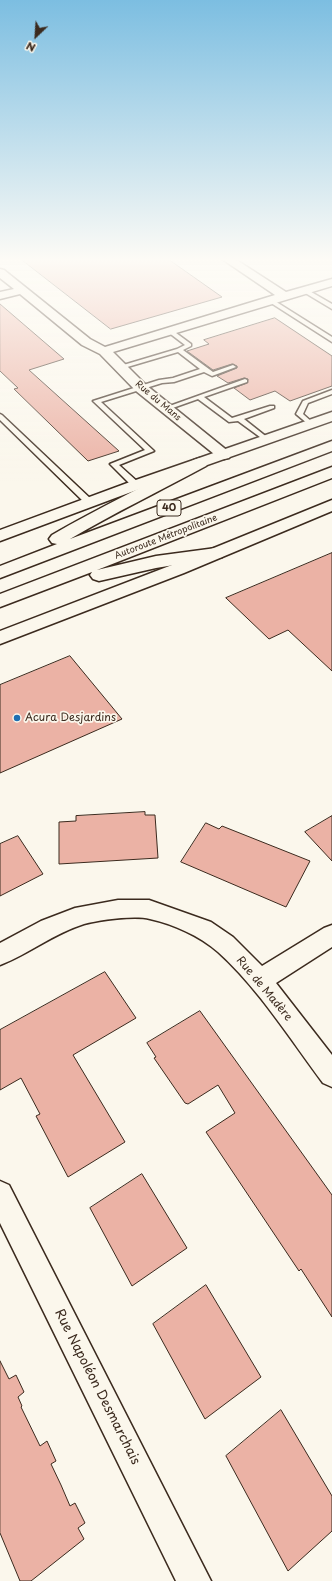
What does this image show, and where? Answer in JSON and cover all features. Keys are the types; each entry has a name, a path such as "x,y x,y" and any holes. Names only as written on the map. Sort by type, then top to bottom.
{"main road":[{"path":"0,536 136,485 332,416"},
{"name":"40","path":"3,571 332,446"},
{"path":"3,571 104,512 137,498 200,463"},
{"name":"Autoroute Métropolitaine","path":"0,601 332,472"},
{"path":"0,638 216,554 332,505"},
{"path":"27,591 156,562 216,554"}],"street":[{"name":"Rue du Mans","path":"75,333 86,342 104,351 122,367 141,388 224,455"},
{"path":"104,351 164,333"},
{"name":"Rue de Madère","path":"0,955 49,928 83,915 118,909 149,909 178,918 203,929 225,944 260,980 332,1075"},
{"path":"260,980 332,936"},
{"name":"Rue Napoléon Desmarchais","path":"0,1194 194,1581"}],"lane":[{"path":"122,367 179,350 189,345 172,333"},
{"path":"321,333 332,340"},
{"path":"179,350 212,374 233,367"},
{"path":"136,485 114,464 150,451 96,401 161,381 174,380 206,370"},
{"path":"167,408 245,382"},
{"path":"310,423 299,414 305,402 332,392"},
{"path":"199,397 231,421 272,407"},
{"path":"0,416 89,502"},
{"path":"239,418 266,439"}],"building":[{"path":"0,333 33,333 64,359 29,370 119,451 88,461 14,389 18,388 0,371"},
{"path":"227,333 297,333 332,356 332,386 290,401 275,391 250,400 234,388 247,383 248,379 244,378 228,383 217,376 237,368 237,366 232,364 213,370 187,351 209,344 204,340"},
{"path":"332,553 332,671 288,630 269,639 226,598"},
{"path":"70,656 122,719 0,773 0,685"},
{"path":"145,812 145,815 155,815 158,858 59,864 59,822 76,821 76,816"},
{"path":"332,816 332,861 305,832"},
{"path":"206,823 219,829 222,826 310,861 286,907 181,862"},
{"path":"18,836 43,874 0,896 0,844"},
{"path":"105,972 136,1018 73,1055 125,1142 68,1177 36,1116 40,1114 21,1078 0,1090 0,1030"},
{"path":"200,1011 332,1195 332,1317 301,1269 299,1271 206,1132 235,1113 218,1085 188,1104 185,1103 154,1058 156,1057 147,1043"},
{"path":"142,1174 187,1248 132,1286 90,1208"},
{"path":"206,1285 261,1377 205,1419 153,1324"},
{"path":"0,1361 9,1379 16,1375 24,1392 18,1397 22,1406 21,1407 40,1446 47,1441 56,1461 51,1464 70,1506 75,1503 85,1523 78,1528 84,1539 31,1581 20,1581 0,1533"},
{"path":"281,1410 332,1496 332,1531 288,1571 226,1456"}],"place":[{"name":"Acura Desjardins","path":"17,718"}]}
